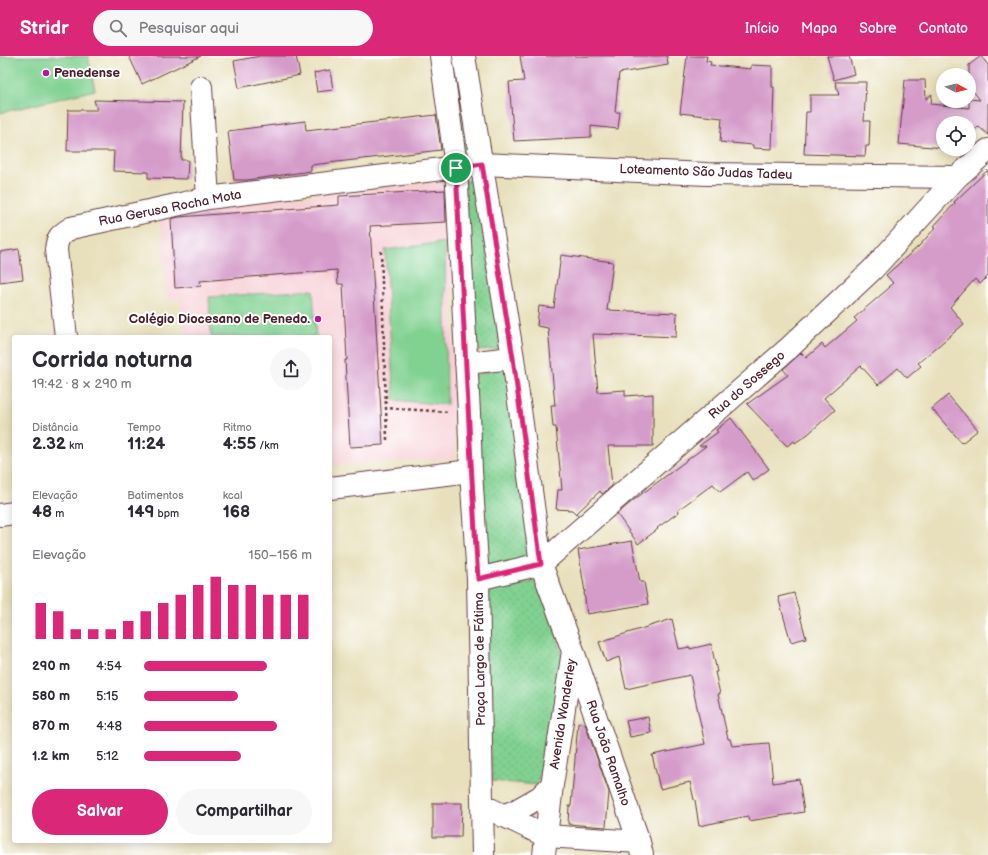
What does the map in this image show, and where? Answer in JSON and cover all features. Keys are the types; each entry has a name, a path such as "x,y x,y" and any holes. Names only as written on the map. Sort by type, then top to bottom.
{"street":[{"name":"Praça Largo de Fátima","path":"441,56 456,168 471,471 478,579 484,855"},
{"name":"Avenida Wanderley","path":"464,56 513,358 541,564 573,651 552,785 545,845"},
{"path":"201,87 208,198"},
{"name":"Rua do Sossego","path":"478,579 541,564 790,347 872,269 957,176 988,150"},
{"name":"Loteamento São Judas Tadeu","path":"456,168 482,164 707,174 957,176"},
{"name":"Rua Gerusa Rocha Mota","path":"66,335 56,250 57,241 61,234 71,228 208,198 456,168"},
{"path":"466,363 513,358"},
{"path":"332,488 471,471"},
{"path":"0,514 12,513"},
{"name":"Rua João Ramalho","path":"573,651 640,848"},
{"path":"503,816 540,797 552,785"},
{"path":"482,805 503,816 545,845 640,848"}],"path":[{"path":"381,251 387,440"},
{"path":"386,408 469,413"}],"shaded area":[{"name":"Colégio Diocesano de Penedo.","path":"451,180 455,459 332,465 332,335 186,335 180,301 168,300 158,212"}],"green space":[{"name":"Penedense","path":"0,56 88,56 95,90 0,113"},
{"path":"451,56 455,56 474,154 465,156"},
{"path":"473,179 505,349 473,351 465,182"},
{"path":"445,242 447,405 394,400 385,250"},
{"path":"313,290 316,335 211,335 209,297"},
{"path":"505,364 531,563 485,574 472,377"},
{"path":"537,582 554,624 564,661 562,695 537,785 492,781 482,587"}],"building":[{"path":"129,56 201,56 142,84"},
{"path":"260,56 296,56 300,75 239,88 234,61"},
{"path":"520,56 667,56 668,65 619,73 615,112 620,112 618,129 591,126 591,137 514,141 509,82 524,81"},
{"path":"687,56 707,56 706,61 711,62 710,65 751,69 751,65 772,66 772,87 774,87 772,149 753,148 753,145 720,142 722,118 680,113"},
{"path":"827,56 849,56 854,74 834,80"},
{"path":"981,56 988,65 988,135 978,126 976,128 976,116 936,116 936,147 899,144 905,80 925,80 926,99 932,94 931,104 936,105 936,108 976,108 976,100 980,100 976,95 976,68 969,68 969,65"},
{"path":"330,70 333,90 317,92 314,73"},
{"path":"835,82 866,82 864,121 870,121 869,146 866,146 865,156 804,154 806,112 810,112 810,95 839,95"},
{"path":"94,100 183,102 181,160 188,160 187,179 148,178 148,172 113,171 114,151 67,151 68,110 97,110"},
{"path":"436,115 441,150 311,165 311,171 247,180 234,180 228,131 305,121 306,130"},
{"path":"988,170 988,276 980,284 975,279 950,307 964,324 918,363 921,366 907,378 898,368 878,385 861,366 824,398 835,410 808,434 795,443 794,441 787,446 747,404 788,375 783,369 801,353 806,358 822,344 825,348 857,321 854,318 893,283 886,275 919,246 936,227 934,226 955,203 954,202"},
{"path":"445,190 446,222 370,226 383,445 350,447 345,360 347,360 343,284 338,284 337,270 200,281 201,286 175,288 171,219 179,217 339,205 339,196"},
{"path":"19,249 23,279 0,282 0,252"},
{"path":"561,255 613,262 607,310 677,313 676,337 593,334 598,392 625,390 625,396 653,394 653,446 608,446 612,486 602,494 600,491 576,514 572,510 556,509 558,490 562,490 556,427 553,427 551,405 555,405 548,328 537,326 539,306 554,308"},
{"path":"948,395 978,430 962,443 932,409"},
{"path":"731,418 769,469 753,481 747,472 720,492 713,484 678,510 679,512 638,544 617,514 706,446 699,446 718,432 716,430"},
{"path":"632,541 640,582 644,582 648,604 587,614 578,550"},
{"path":"794,593 806,638 791,642 778,597"},
{"path":"672,619 679,649 690,647 690,649 711,644 717,672 715,672 720,694 718,694 728,739 730,739 732,746 769,743 773,783 799,779 804,812 749,821 748,816 699,826 695,800 690,782 660,789 652,755 705,744 690,675 626,689 619,657 606,662 599,642"},
{"path":"648,717 651,733 630,737 626,721"},
{"path":"578,723 585,724 609,792 606,827 568,824 569,806 571,806"},
{"path":"433,803 462,803 461,837 433,837"}],"place":[{"name":"Penedense","path":"46,73"},
{"name":"Colégio Diocesano de Penedo.","path":"318,319"}],"route":[{"path":"482,164 513,358 541,564 478,579 471,471 456,168 482,164"}]}
